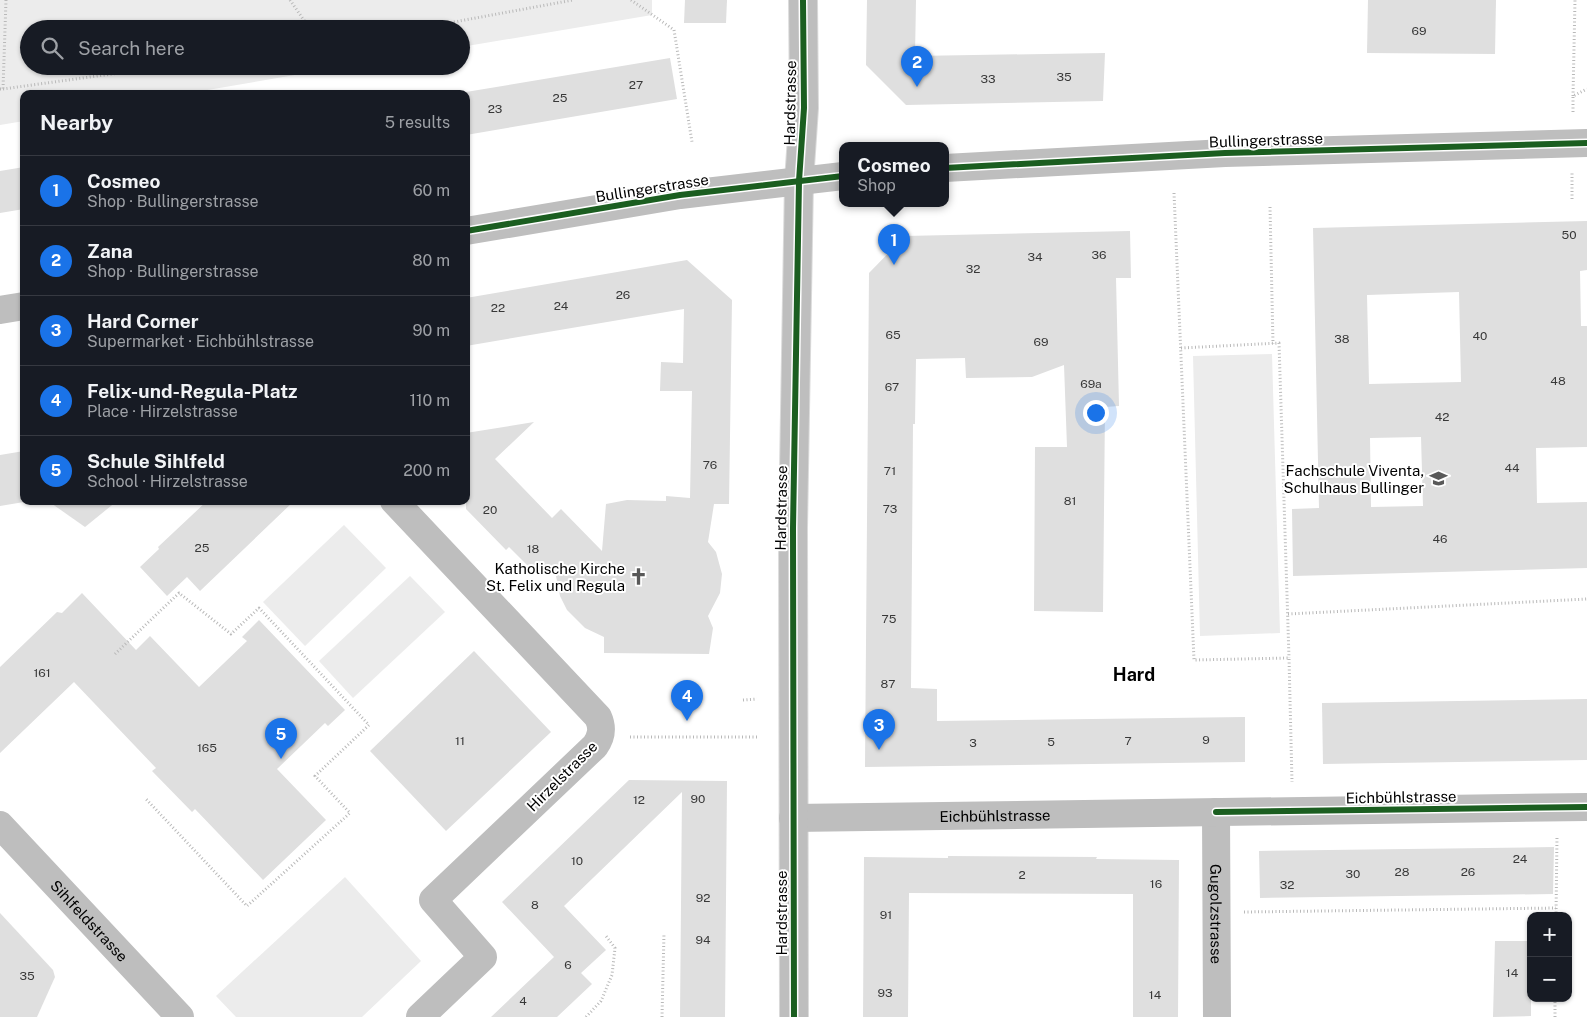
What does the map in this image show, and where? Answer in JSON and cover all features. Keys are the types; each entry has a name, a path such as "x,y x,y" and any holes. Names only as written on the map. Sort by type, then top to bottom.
{"street":[{"name":"Hardstrasse","path":"794,1017 793,528 799,181 804,108 803,0"},
{"name":"Bullingerstrasse","path":"949,168 1224,154 1587,143"},
{"name":"Bullingerstrasse","path":"470,229 680,195 839,176"},
{"path":"0,310 20,307"},
{"name":"Hirzelstrasse","path":"398,505 598,716 602,732 595,746 433,900 483,957 420,1017"},
{"name":"Eichbühlstrasse","path":"793,818 1587,807"},
{"name":"Gugolzstrasse","path":"1216,812 1217,1017"},
{"name":"Sihlfeldstrasse","path":"0,825 180,1017"}],"path":[{"path":"6,0 1,89 104,75"},
{"path":"290,0 304,20"},
{"path":"465,20 573,0"},
{"path":"631,0 674,30 692,142"},
{"path":"1573,112 1575,0"},
{"path":"1573,96 1587,89"},
{"path":"1572,167 1572,199"},
{"path":"1174,193 1194,660 1289,658"},
{"path":"1270,207 1273,344"},
{"path":"1180,348 1279,343 1292,790"},
{"path":"115,654 179,593 231,634 259,608 368,725 315,776 350,812 247,906 146,799"},
{"path":"1288,614 1587,599"},
{"path":"743,700 757,699"},
{"path":"623,737 757,737"},
{"path":"1556,912 1557,830"},
{"path":"1217,911 1556,908"},
{"path":"662,1017 664,933"},
{"path":"586,1017 601,1001 612,975 615,948 606,936"},
{"path":"1555,1002 1555,1017"}],"shaded area":[{"path":"0,0 652,0 652,15 470,45 470,20 20,20 20,75 295,75 207,90 20,90 20,122 0,125"},
{"path":"1272,354 1280,633 1200,636 1193,356"},
{"path":"344,525 386,568 305,646 263,602"},
{"path":"410,576 445,612 353,698 319,661"},
{"path":"345,877 421,961 362,1017 236,1017 216,996"}],"building":[{"path":"685,0 727,0 726,23 684,23"},
{"path":"867,0 916,0 915,56 1105,53 1103,101 906,105 866,65"},
{"path":"1368,0 1496,0 1495,54 1367,53"},
{"path":"670,58 677,99 470,134 470,91"},
{"path":"20,168 20,210 0,213 0,171"},
{"path":"1587,221 1587,270 1580,271 1581,326 1587,326 1587,447 1536,448 1537,503 1587,502 1587,568 1293,576 1292,509 1319,508 1313,228","holes":["1459,292 1461,382 1369,384 1367,295","1421,437 1423,506 1371,507 1370,438"]},
{"path":"1130,231 1131,278 1116,278 1119,406 1105,407 1103,612 1034,611 1035,447 1067,447 1064,365 1032,377 966,378 965,358 916,359 915,424 913,424 911,688 937,689 937,721 1245,717 1245,762 865,767 869,273 905,236"},
{"path":"687,260 732,300 729,504 714,504 708,542 716,552 722,574 720,593 708,616 713,628 709,654 604,653 604,637 585,628 567,610 560,596 555,571 532,570 509,547 506,550 466,509 466,505 470,505 470,432 534,422 495,459 552,518 561,509 602,551 606,504 627,500 666,501 666,496 690,498 692,391 660,391 661,362 683,363 684,309 470,345 470,297"},
{"path":"20,452 20,503 0,506 0,455"},
{"path":"54,505 112,505 85,527"},
{"path":"203,505 290,505 200,591 187,577 167,596 140,567 159,549 158,547"},
{"path":"82,593 136,650 150,636 199,687 247,641 242,637 259,620 345,710 328,726 325,723 277,769 326,820 263,880 195,809 192,812 152,771 156,768 74,682 0,753 0,667 57,612 62,613"},
{"path":"474,651 551,732 446,831 370,751"},
{"path":"1587,699 1587,760 1323,764 1322,703"},
{"path":"629,780 727,781 725,1017 680,1017 682,792 564,906 606,950 581,973 592,984 557,1017 491,1017 554,957 502,902"},
{"path":"1554,847 1553,894 1260,898 1259,851"},
{"path":"948,856 1097,857 1096,859 1179,860 1178,1017 1133,1017 1133,894 909,893 908,1017 863,1017 864,857 948,858"},
{"path":"0,913 53,970 55,977 37,1017 0,1017"},
{"path":"1495,941 1527,941 1527,1002 1531,1002 1531,1016 1493,1017"}],"cycle path":[{"path":"794,1017 793,528 799,181 804,108 803,0"},
{"path":"949,168 1225,153 1587,143"},
{"path":"470,230 680,195 839,176"},
{"path":"1216,812 1587,807"}],"place":[{"name":"Zana","path":"917,87"},
{"name":"Cosmeo","path":"894,265"},
{"name":"Fachschule Viventa, Schulhaus Bullinger","path":"1438,479"},
{"name":"Katholische Kirche St. Felix und Regula","path":"639,577"},
{"name":"Felix-und-Regula-Platz","path":"687,721"},
{"name":"Hard Corner","path":"879,750"},
{"name":"Schule Sihlfeld","path":"281,759"}],"district":[{"name":"Hard","path":"1134,674"}]}
